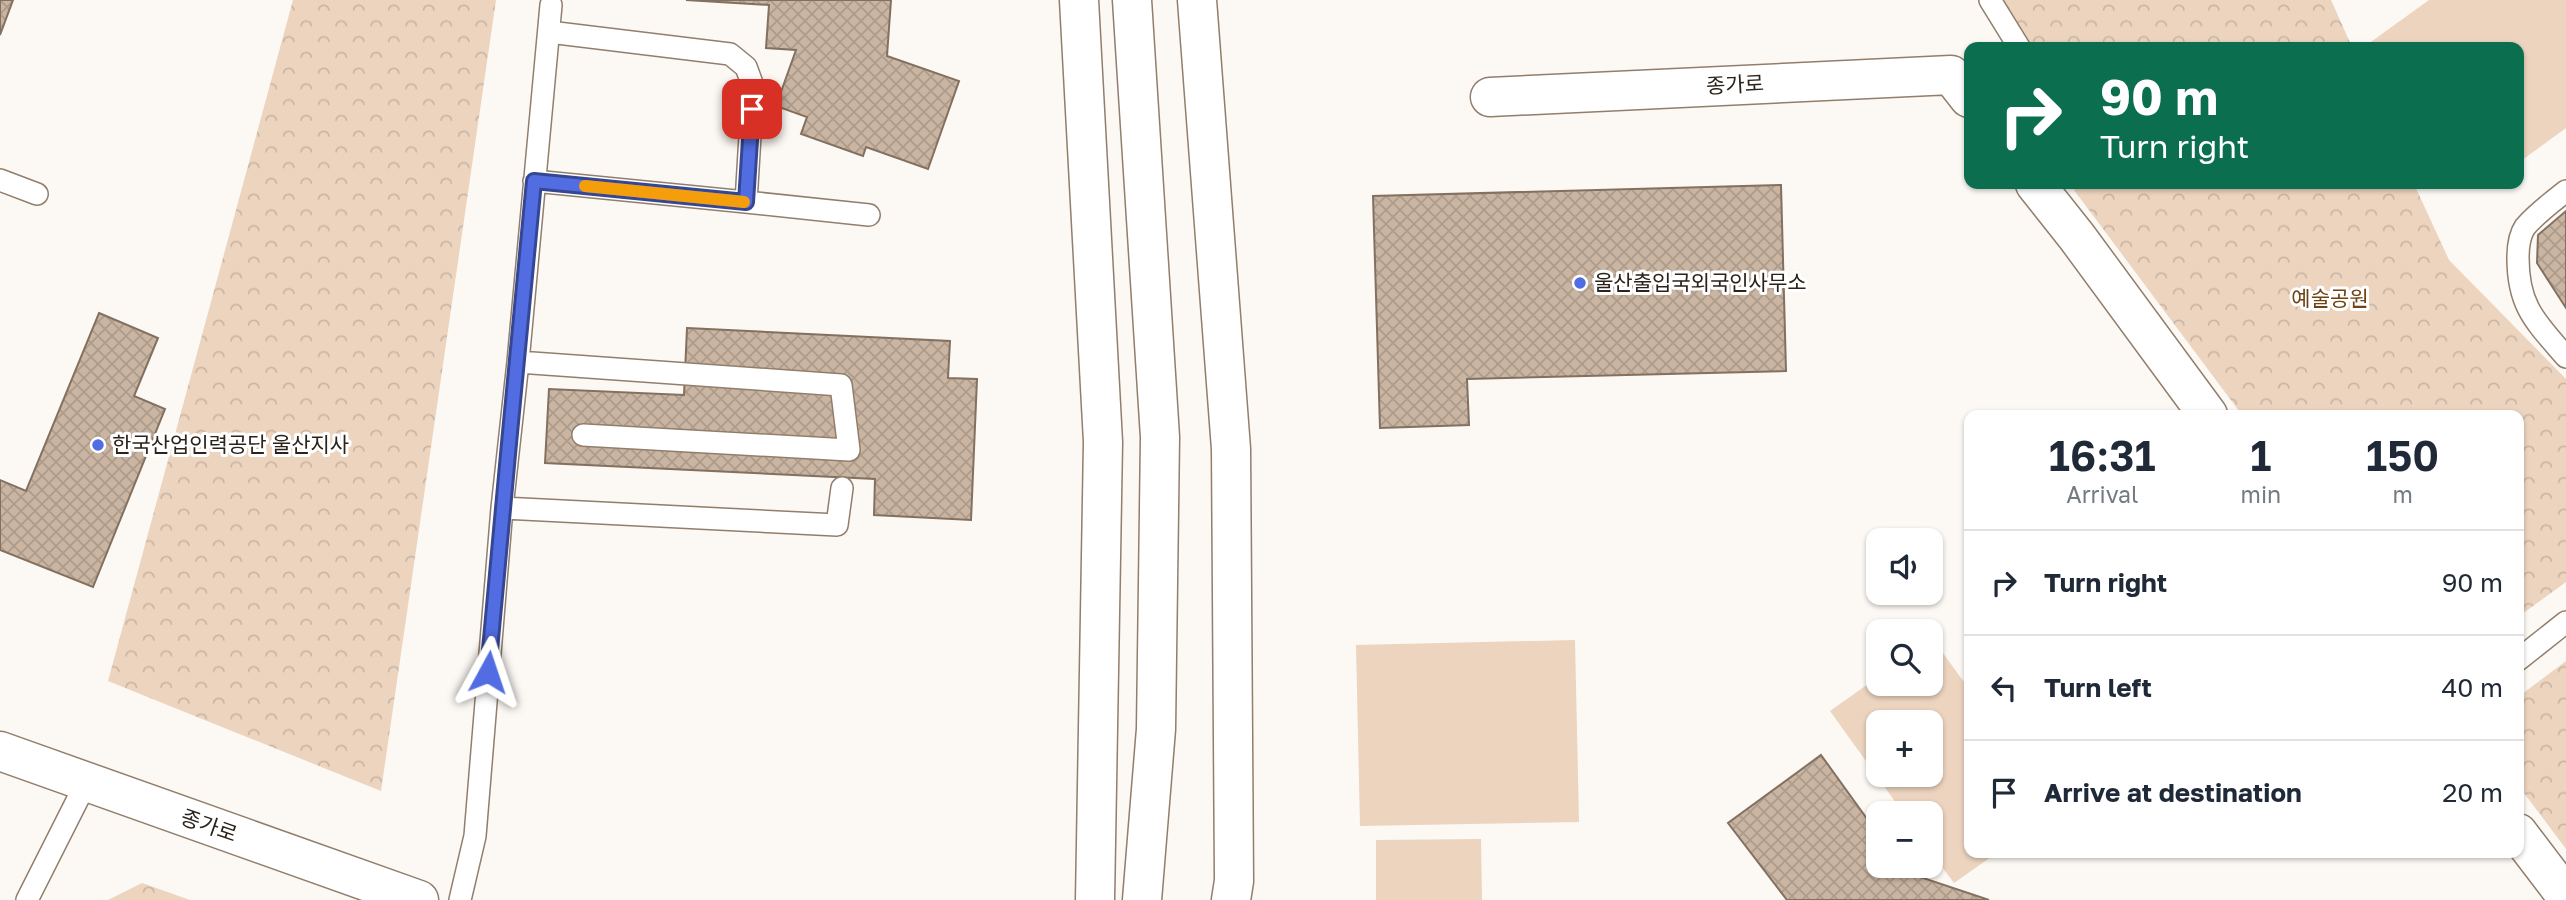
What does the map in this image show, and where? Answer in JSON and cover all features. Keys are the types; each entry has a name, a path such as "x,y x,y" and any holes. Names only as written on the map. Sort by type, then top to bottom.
{"street":[{"path":"1079,0 1103,442 1096,900"},
{"path":"1132,0 1160,437 1156,729 1142,900"},
{"path":"1197,0 1231,449 1234,881 1231,900"},
{"name":"종가로","path":"1490,97 1951,75 1964,92"},
{"path":"2041,189 2204,410"},
{"name":"종가로","path":"0,751 419,900"},
{"path":"2524,841 2566,896"}],"lane":[{"path":"1990,0 2017,42"},
{"path":"460,900 475,836 502,508 551,5"},
{"path":"549,32 730,54 746,67 753,86 746,202"},
{"path":"0,180 37,194"},
{"path":"534,181 869,215"},
{"path":"2566,191 2543,209 2523,230 2518,246 2518,281 2526,308 2566,357"},
{"path":"518,362 841,385 849,450 583,435"},
{"path":"502,508 837,525 842,488"},
{"path":"2524,655 2566,622"},
{"path":"27,900 86,783"}],"green space":[{"path":"293,0 496,0 381,791 108,681"},
{"path":"2002,0 2331,0 2350,42 2026,42"},
{"path":"2429,0 2566,0 2566,128 2524,159 2524,42 2371,42"},
{"name":"예술공원","path":"2416,189 2449,260 2566,379 2566,582 2524,613 2524,410 2238,410 2074,190"},
{"path":"1575,640 1579,822 1360,826 1356,645"},
{"path":"1943,653 1964,682 1964,858 1989,858 1954,883 1943,868 1943,801 1895,801 1885,787 1943,787 1943,710 1866,710 1866,761 1830,711 1866,686 1866,696 1943,696"},
{"path":"2566,661 2566,849 2524,793 2524,692"},
{"path":"1481,839 1482,900 1376,900 1376,840"},
{"path":"142,883 190,900 108,900"}],"building":[{"path":"0,0 13,0 0,35"},
{"path":"686,0 891,0 887,56 959,81 928,169 866,147 863,156 801,134 807,117 776,106 796,50 766,48 769,5"},
{"name":"울산출입국외국인사무소","path":"1781,185 1786,371 1467,379 1469,425 1380,428 1373,196"},
{"path":"2566,211 2566,308 2537,263 2538,235"},
{"name":"한국산업인력공단 울산지사","path":"99,313 158,338 134,396 165,409 93,587 0,550 0,480 26,491"},
{"path":"687,328 950,341 948,378 977,379 971,520 874,515 875,479 545,463 549,389 684,395"},
{"path":"1821,755 1866,817 1866,878 1923,878 1989,900 1787,900 1728,823"}],"slow traffic":[{"path":"585,186 744,202"}],"place":[{"name":"울산출입국외국인사무소","path":"1580,283"},
{"name":"한국산업인력공단 울산지사","path":"98,445"}],"route":[{"path":"488,672 534,181 746,202 752,109"}]}
